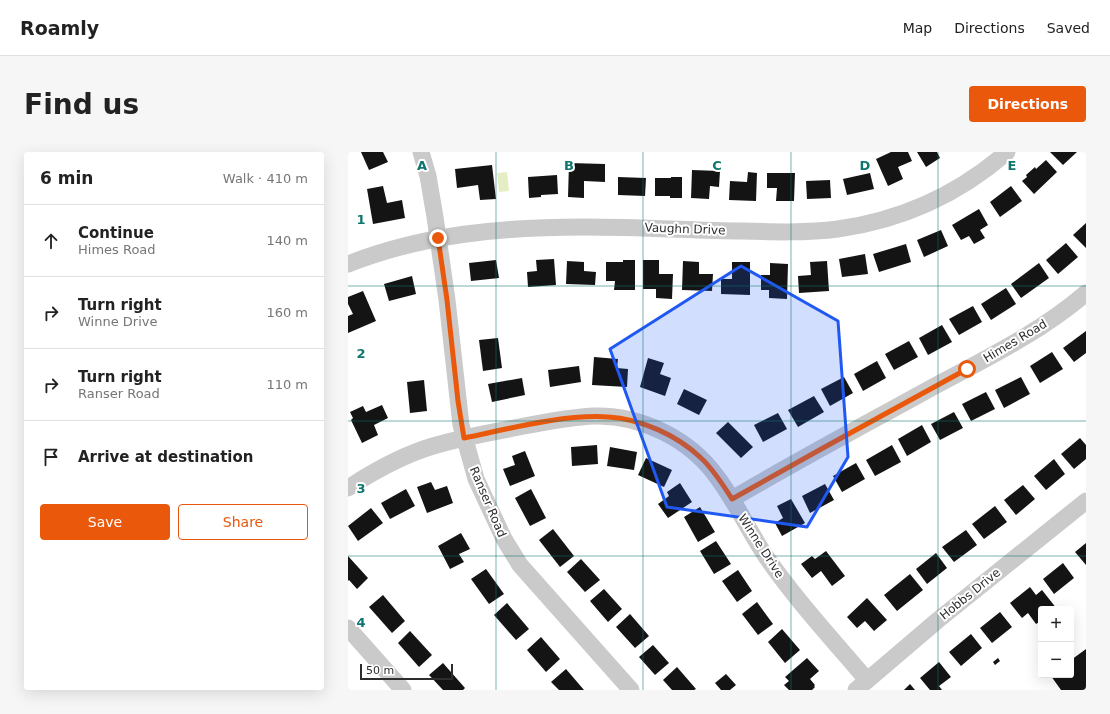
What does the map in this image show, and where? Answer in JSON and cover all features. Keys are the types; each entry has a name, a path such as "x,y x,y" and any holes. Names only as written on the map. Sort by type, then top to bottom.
{"street":[{"name":"Ranser Road","path":"421,152 432,192 464,438 482,494 511,552 540,589 630,690"},
{"name":"Vaughn Drive","path":"348,264 410,244 438,238 496,230 584,227 767,232 836,229 887,218 931,202 963,185 992,165 1007,152"},
{"name":"Himes Road","path":"732,499 1005,348 1063,311 1086,293"},
{"name":"Winne Drive","path":"348,488 371,474 412,454 433,446 464,438 564,419 595,416 624,419 664,433 689,448 709,466 732,499 758,544 777,572 862,685"},
{"name":"Hobbs Drive","path":"862,685 938,620 1086,501"},
{"path":"348,628 403,690"}],"highlighted area":[{"path":"741,266 838,321 848,457 807,527 667,507 610,349"}],"shaded area":[{"path":"507,172 509,191 499,192 497,173"}],"building":[{"path":"361,152 383,152 388,162 369,170"},
{"path":"891,152 908,152 912,161 898,167 903,179 888,186 876,159"},
{"path":"917,152 937,152 940,158 926,167"},
{"path":"1050,152 1077,152 1063,165"},
{"path":"1046,160 1057,172 1034,194 1022,181 1035,167 1036,169"},
{"path":"569,163 605,164 605,182 584,181 584,198 568,197"},
{"path":"492,165 496,199 480,200 478,185 457,188 455,169"},
{"path":"692,170 720,171 719,187 710,186 709,199 691,198"},
{"path":"748,172 757,173 756,201 729,200 730,181 747,182"},
{"path":"767,173 795,173 794,201 776,201 777,188 767,188"},
{"path":"870,173 874,189 847,195 843,179"},
{"path":"557,175 558,194 541,195 541,197 529,198 528,177"},
{"path":"618,177 646,178 645,196 618,195"},
{"path":"682,177 682,198 655,196 655,178"},
{"path":"830,180 831,198 807,199 806,181"},
{"path":"383,186 387,203 402,200 405,218 373,224 367,189"},
{"path":"1011,186 1022,201 1000,217 990,202"},
{"path":"979,209 988,225 980,230 985,238 974,244 969,236 961,240 952,225"},
{"path":"1086,223 1086,248 1073,235"},
{"path":"941,230 948,246 924,257 917,240"},
{"path":"1066,243 1078,257 1058,274 1046,260"},
{"path":"906,244 911,262 879,272 873,254"},
{"path":"865,254 868,274 842,277 839,259"},
{"path":"554,259 556,285 528,287 527,272 537,271 536,260"},
{"path":"496,260 499,278 471,281 469,263"},
{"path":"623,260 635,260 635,290 614,290 615,281 606,281 606,262 623,262"},
{"path":"643,260 659,260 659,274 673,274 672,299 656,298 656,289 643,289"},
{"path":"567,261 584,262 584,271 596,272 595,285 566,284"},
{"path":"683,261 699,262 699,274 713,274 712,291 682,290"},
{"path":"827,261 829,291 799,293 798,276 811,275 810,262"},
{"path":"732,262 750,262 750,295 721,294 721,279 732,279"},
{"path":"770,263 788,264 787,299 769,298 769,290 761,290 761,275 770,275"},
{"path":"1039,263 1049,278 1021,298 1011,284"},
{"path":"412,276 416,294 389,301 384,284"},
{"path":"1006,288 1016,304 991,320 981,304"},
{"path":"363,291 376,321 348,333 348,316 353,314 348,304 348,297"},
{"path":"973,306 982,322 959,335 949,319"},
{"path":"942,325 952,342 928,355 919,338"},
{"path":"1086,331 1086,353 1074,362 1063,348"},
{"path":"498,338 502,368 483,371 479,340"},
{"path":"909,341 918,357 894,370 885,354"},
{"path":"1052,352 1063,369 1040,383 1030,366"},
{"path":"594,357 618,359 617,368 628,369 627,387 592,385"},
{"path":"648,358 664,363 660,374 671,378 665,396 640,387"},
{"path":"877,361 886,378 863,391 854,374"},
{"path":"579,366 581,382 550,387 548,370"},
{"path":"844,377 853,393 830,406 821,389"},
{"path":"1021,377 1030,394 1004,408 995,390"},
{"path":"522,378 525,395 492,402 488,384"},
{"path":"424,380 427,411 410,413 407,382"},
{"path":"684,389 707,400 699,415 677,404"},
{"path":"986,392 995,409 971,421 962,404"},
{"path":"814,396 824,412 798,427 788,410"},
{"path":"382,405 388,418 374,425 378,435 362,443 351,420 353,418 350,412 363,406 366,412"},
{"path":"954,412 963,428 940,440 931,424"},
{"path":"778,413 787,429 763,442 754,425"},
{"path":"728,422 753,447 741,458 716,433"},
{"path":"922,425 931,442 907,456 898,439"},
{"path":"1080,438 1086,445 1086,459 1074,469 1061,454"},
{"path":"597,445 598,464 572,466 571,447"},
{"path":"892,445 901,462 875,476 866,460"},
{"path":"610,447 637,452 634,470 607,466"},
{"path":"525,451 535,476 510,486 503,469 515,465 512,456"},
{"path":"646,458 672,470 664,487 638,475"},
{"path":"1054,459 1065,474 1046,490 1034,476"},
{"path":"856,463 865,479 842,492 833,476"},
{"path":"431,482 435,490 447,486 453,503 427,513 417,487"},
{"path":"680,483 692,502 668,518 658,504 669,496 667,492"},
{"path":"825,484 834,500 810,513 802,496"},
{"path":"1023,485 1035,499 1016,515 1004,500"},
{"path":"406,489 415,506 390,519 381,503"},
{"path":"531,489 546,518 530,526 515,498"},
{"path":"791,499 805,523 782,536 775,523 783,518 777,506"},
{"path":"995,506 1007,522 984,539 972,524"},
{"path":"700,507 715,532 698,542 684,517"},
{"path":"371,508 383,523 358,541 348,526"},
{"path":"553,529 574,556 560,567 539,540"},
{"path":"966,530 977,545 954,562 942,547"},
{"path":"461,533 470,549 459,554 464,562 450,569 438,546"},
{"path":"716,541 731,564 714,574 700,551"},
{"path":"1086,543 1086,565 1075,552"},
{"path":"826,551 845,576 832,586 821,571 812,578 801,564 812,556 815,559"},
{"path":"936,553 947,568 927,584 916,569"},
{"path":"348,556 368,578 357,589 349,580 348,581"},
{"path":"581,559 600,580 585,592 567,572"},
{"path":"1063,563 1074,578 1054,594 1043,579"},
{"path":"486,569 504,594 489,604 471,579"},
{"path":"738,570 752,591 737,602 722,581"},
{"path":"910,574 923,590 897,611 884,595"},
{"path":"1030,587 1036,595 1042,590 1055,606 1038,606 1038,623 1036,624 1028,613 1022,618 1010,603"},
{"path":"604,589 622,609 608,622 590,601"},
{"path":"383,595 405,621 392,633 369,607"},
{"path":"867,598 887,620 874,631 865,621 857,628 847,617"},
{"path":"757,602 773,624 758,635 742,614"},
{"path":"507,603 529,629 516,640 494,615"},
{"path":"1000,612 1012,627 992,643 980,628"},
{"path":"630,614 649,636 635,648 616,627"},
{"path":"782,629 800,650 785,663 768,642"},
{"path":"410,631 432,655 419,667 398,643"},
{"path":"971,634 982,648 961,666 949,652"},
{"path":"541,637 560,659 546,672 527,650"},
{"path":"653,645 669,663 655,675 639,657"},
{"path":"1086,649 1086,690 1061,690 1052,678 1074,678 1074,658"},
{"path":"807,658 819,671 810,679 815,687 812,690 789,690 784,685 789,681 785,677"},
{"path":"998,658 1000,661 995,665 993,662"},
{"path":"939,662 951,677 939,686 942,690 930,690 920,678"},
{"path":"443,663 465,688 463,690 443,690 429,675"},
{"path":"677,667 696,689 672,690 663,680"},
{"path":"566,669 584,690 559,690 551,682"},
{"path":"726,674 736,685 730,690 721,690 715,683"},
{"path":"910,684 915,690 904,690"}],"route":[{"path":"438,238 447,300 461,425 464,438 564,419 595,416 624,419 651,427 684,444 709,466 732,499 967,369"}]}
